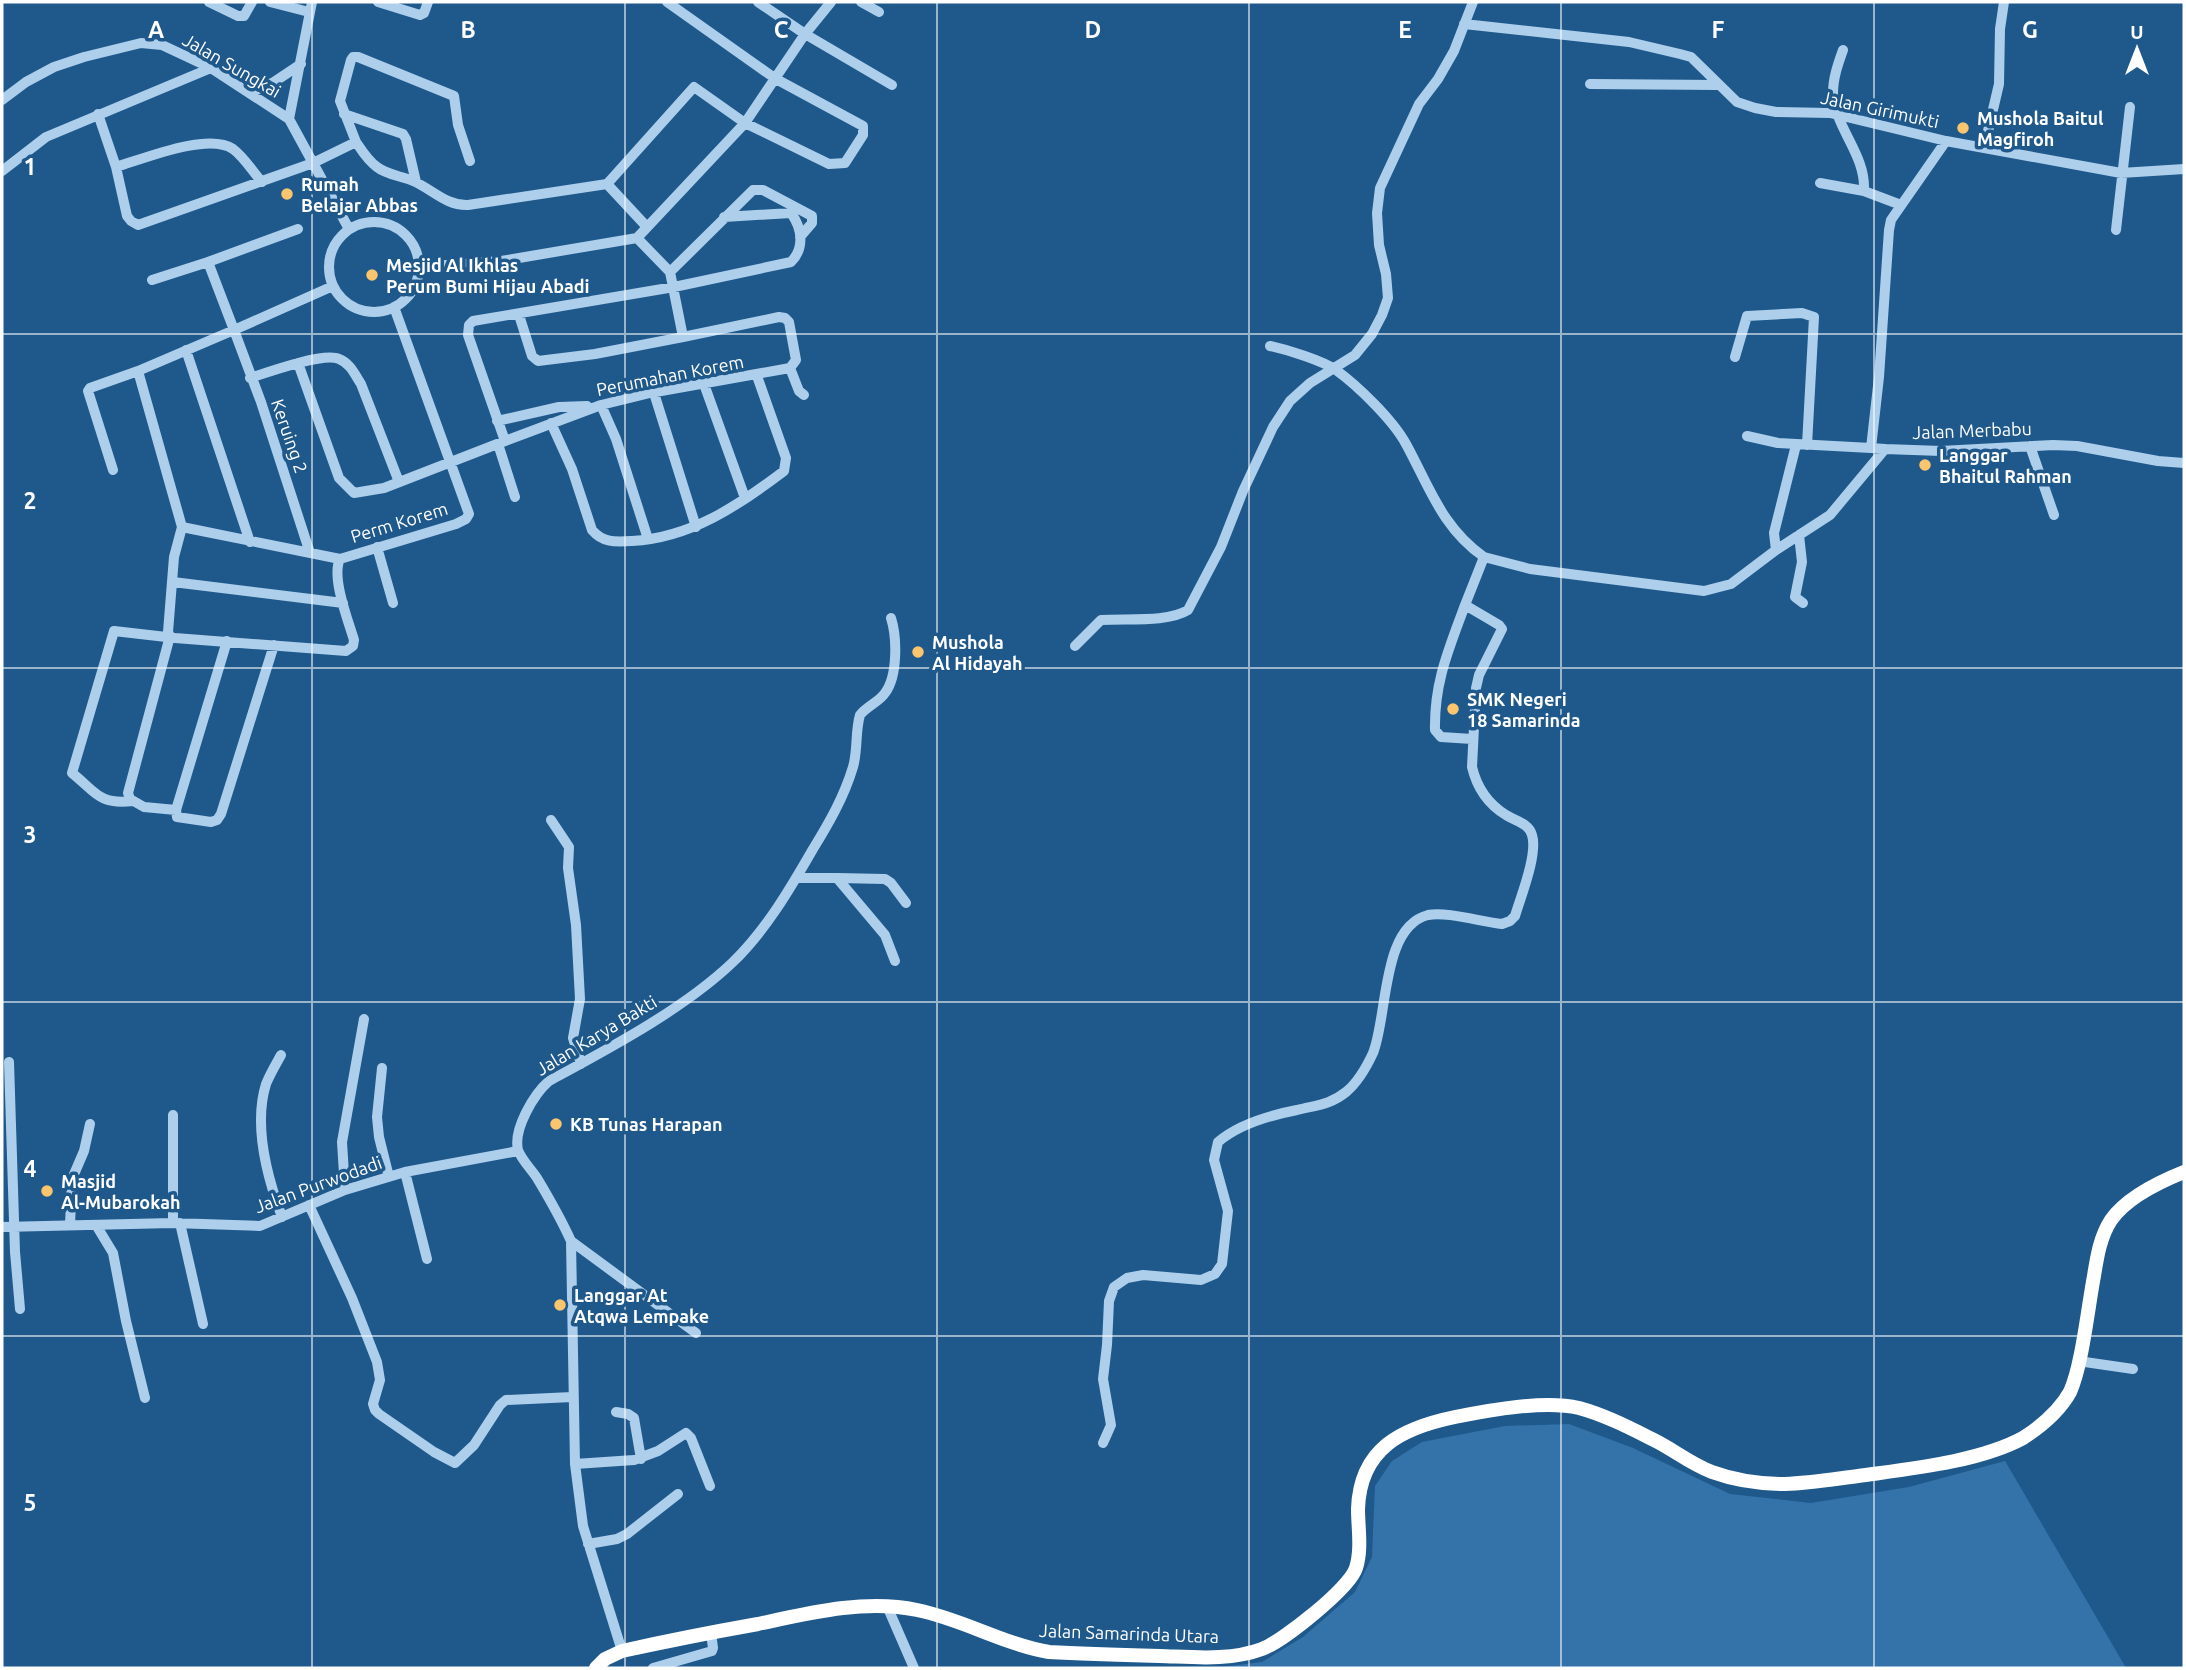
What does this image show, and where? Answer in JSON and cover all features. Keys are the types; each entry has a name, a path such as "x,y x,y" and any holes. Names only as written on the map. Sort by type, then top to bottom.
{"highway":[{"name":"Jalan Samarinda Utara","path":"596,1668 605,1659 622,1651 816,1612 887,1606 916,1609 1022,1646 1049,1652 1215,1657 1247,1653 1278,1641 1310,1616 1353,1575 1360,1542 1359,1501 1368,1467 1377,1454 1395,1437 1412,1429 1455,1417 1522,1407 1579,1408 1623,1424 1713,1472 1783,1484 1952,1461 2001,1447 2040,1426 2070,1392 2100,1244 2110,1224 2125,1205 2184,1172"}],"street":[{"path":"209,2 238,16 244,16 252,2"},
{"path":"270,2 311,7 289,119 349,229"},
{"path":"379,2 420,15 424,13 428,2"},
{"path":"470,161 458,125 454,96 353,57 340,101 356,142 376,166 416,182 432,194 459,206 607,184 694,87 744,123 829,164 845,163 863,135 863,127 776,79 667,2"},
{"path":"758,2 805,34 892,85"},
{"path":"419,267 501,261 637,238 744,123 805,34 831,2"},
{"path":"861,2 879,12"},
{"path":"1075,646 1101,620 1172,616 1188,610 1221,547 1242,491 1273,427 1290,401 1310,383 1355,355 1372,334 1388,298 1387,274 1379,245 1377,213 1380,188 1419,104 1454,51 1472,2"},
{"path":"1984,148 1999,84 2000,29 2004,2"},
{"name":"Jalan Girimukti","path":"1464,24 1629,42 1664,49 1691,57 1738,102 1776,112 1838,114 1946,141 2121,173 2184,169"},
{"name":"Jalan Sungkai","path":"2,100 26,82 54,67 141,43 162,45 212,68 289,119"},
{"path":"1843,50 1833,85 1838,114 1862,167 1864,191"},
{"path":"250,93 274,82 300,64"},
{"path":"2,171 46,137 212,68"},
{"path":"1590,84 1718,85"},
{"path":"2116,230 2130,107"},
{"path":"98,114 116,167 127,215 131,222 138,225 313,163 356,142"},
{"path":"344,114 402,134 406,139 416,182"},
{"path":"1871,448 1891,220 1946,141"},
{"path":"116,167 196,144 213,143 232,149 257,183"},
{"path":"1820,183 1864,191 1901,205"},
{"path":"607,184 647,227"},
{"path":"670,272 753,190 763,190 792,209 809,214 813,223 800,237"},
{"path":"724,217 792,209"},
{"path":"515,497 497,421 467,331 473,321 674,287 791,262 800,251 800,237 792,209"},
{"path":"380,222 408,237 416,251 419,267 416,283 407,297 394,307 380,312 359,309 341,298 332,286 328,270 330,254 337,240 349,229 364,223 380,222"},
{"path":"152,280 298,229"},
{"name":"Perumahan Korem","path":"637,238 670,272 683,337"},
{"name":"Keruing 2","path":"208,262 261,402 310,553"},
{"path":"113,470 88,391 92,386 138,371 332,286"},
{"name":"Perm Korem","path":"274,645 346,651 353,646 354,640 337,571 340,559 456,524 466,519 469,514 394,307"},
{"path":"1735,357 1747,316 1802,313 1814,317 1802,445 1774,533 1776,550"},
{"name":"Perumahan Korem","path":"298,363 339,478 349,490 362,493 399,482 599,405 757,376 790,368 796,360 789,323 785,318 779,317 595,354 538,361 532,356 519,315"},
{"path":"1270,346 1334,369 1397,429 1436,504 1466,544 1484,557 1531,569 1704,591 1731,584 1838,507 1885,449"},
{"path":"186,350 250,542"},
{"path":"250,378 298,363 330,357 340,359 353,370 399,482"},
{"path":"790,368 799,391 804,395"},
{"path":"138,371 182,527 174,557 168,632 170,636 128,793 130,799 144,807 176,810"},
{"name":"Perumahan Korem","path":"551,423 572,470 592,530 606,541 648,539 696,527 784,471 786,462 757,376"},
{"path":"704,384 745,498"},
{"path":"654,393 696,527"},
{"path":"497,421 559,407 599,405 616,439 648,539"},
{"name":"Jalan Merbabu","path":"1747,436 1764,441 1802,445 1941,451 2077,446 2158,461 2184,463"},
{"path":"2030,446 2054,515"},
{"path":"182,527 340,559"},
{"path":"1799,535 1802,562 1795,597 1803,603"},
{"path":"377,547 393,603"},
{"path":"1472,739 1441,737 1435,730 1434,710 1439,677 1484,557"},
{"path":"173,582 343,603"},
{"path":"1103,1443 1111,1425 1103,1379 1110,1301 1114,1287 1127,1278 1143,1275 1201,1280 1215,1274 1222,1264 1228,1211 1214,1160 1218,1142 1247,1125 1269,1117 1325,1105 1348,1090 1373,1053 1395,950 1406,931 1416,921 1425,916 1440,915 1502,924 1510,922 1515,916 1532,852 1533,836 1525,825 1492,805 1480,790 1472,767 1476,688 1479,675 1502,629 1465,605"},
{"name":"Jalan Karya Bakti","path":"519,1151 519,1135 527,1110 535,1095 549,1081 667,1013 732,964 756,938 797,878 844,791 856,752 860,715 885,694 893,672 895,640 891,618"},
{"path":"133,801 119,803 99,798 72,773 114,631 274,645 222,814 211,822 177,817 176,810 228,641"},
{"path":"551,820 569,847 568,868 576,925 580,999 573,1038 581,1064"},
{"path":"797,878 884,879 897,889 906,903"},
{"path":"837,878 885,935 895,961"},
{"path":"345,1190 343,1129 364,1018"},
{"path":"281,1055 267,1081 261,1119 268,1170 282,1217"},
{"path":"9,1062 20,1308"},
{"path":"382,1068 377,1117 389,1177"},
{"path":"173,1115 176,1223 203,1324"},
{"path":"70,1226 72,1179 84,1151 90,1125"},
{"path":"519,1151 563,1223 570,1241 575,1464 588,1544 622,1651"},
{"name":"Jalan Purwodadi","path":"2,1227 176,1223 260,1226 345,1190 405,1172 519,1151"},
{"path":"405,1172 427,1259"},
{"path":"309,1205 352,1298 377,1362 380,1380 373,1404 379,1413 453,1463 474,1445 506,1400 572,1396"},
{"path":"96,1225 113,1253 145,1398"},
{"path":"570,1241 696,1334"},
{"path":"2078,1361 2133,1369"},
{"path":"616,1412 634,1418 641,1458"},
{"path":"575,1464 641,1458 658,1451 686,1433 691,1438 710,1486"},
{"path":"588,1544 617,1539 627,1534 678,1494"},
{"path":"887,1606 914,1668"},
{"path":"653,1668 712,1651 711,1633"}],"shaded area":[{"path":"1569,1424 1633,1448 1730,1494 1811,1503 1909,1487 2005,1461 2126,1668 1214,1668 1262,1662 1303,1637 1355,1592 1372,1557 1375,1486 1392,1461 1422,1442 1505,1426"}],"place":[{"name":"Mushola Baitul Magfiroh","path":"1963,128"},
{"name":"Rumah Belajar Abbas","path":"287,194"},
{"name":"Mesjid Al Ikhlas Perum Bumi Hijau Abadi","path":"372,275"},
{"name":"Langgar Bhaitul Rahman","path":"1925,465"},
{"name":"Mushola Al Hidayah","path":"918,652"},
{"name":"SMK Negeri 18 Samarinda","path":"1453,709"},
{"name":"KB Tunas Harapan","path":"556,1124"},
{"name":"Masjid Al-Mubarokah","path":"47,1191"},
{"name":"Langgar At Atqwa Lempake","path":"560,1305"}]}
